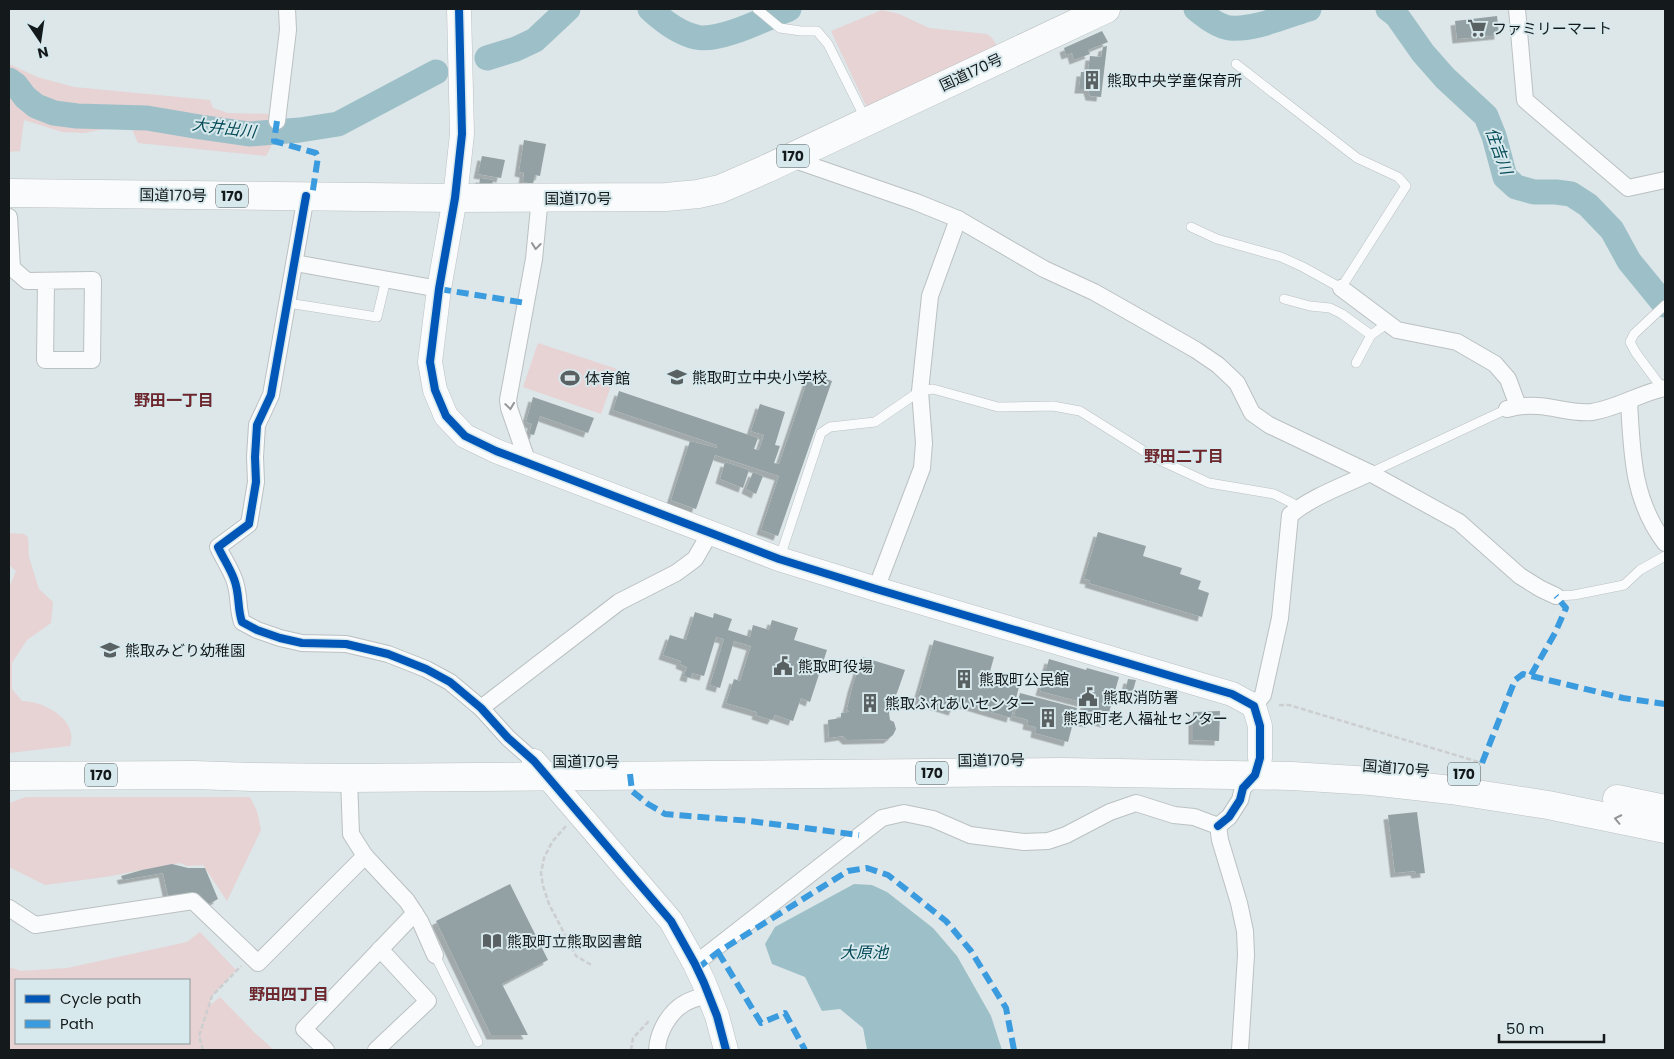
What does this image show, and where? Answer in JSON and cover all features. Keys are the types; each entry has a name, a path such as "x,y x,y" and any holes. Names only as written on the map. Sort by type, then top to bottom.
{"highway":[{"name":"国道170号","path":"9,193 455,198 649,197 702,193 720,189 789,158 1106,9"},
{"name":"国道170号","path":"9,776 194,775 349,778 540,769 1098,757 1216,760 1371,782 1451,790 1548,805 1665,829"},
{"name":"国道170号","path":"1257,766 1343,763 1490,777 1561,788 1665,809"},
{"name":"国道170号","path":"194,775 258,767 540,769"}],"street":[{"path":"277,121 288,30 287,9"},
{"path":"459,9 462,134 455,198 439,289 430,362 435,390 446,416 465,436 496,452 779,559 1232,694 1254,706 1260,726 1257,766 1243,788 1240,800 1229,816 1218,826"},
{"path":"1518,9 1525,100 1628,188 1665,180"},
{"path":"789,158 916,202 958,219 1044,269 1094,292 1196,350 1237,383 1252,413 1269,425 1370,473 1460,522 1520,576 1556,596"},
{"path":"306,196 271,395 258,425 255,457 256,482 249,524 218,547 234,579 239,597 238,610 242,622 257,630 302,643 346,644 388,654 426,669 450,682 481,708 540,769 671,921 695,964 708,994 717,1016 726,1050"},
{"path":"528,463 508,400 534,259 540,197"},
{"path":"9,217 12,268 27,281 92,280 92,360 45,360 46,281"},
{"path":"876,589 922,468 924,443 920,391 930,296 958,219"},
{"path":"295,263 439,289"},
{"path":"1341,288 1397,330 1457,342 1495,364 1508,379 1513,408 1539,406 1574,412 1590,412 1609,408 1664,388"},
{"path":"1629,401 1633,466 1640,494 1654,528 1665,543"},
{"path":"1254,706 1263,695 1280,618 1290,515 1300,507 1370,473"},
{"path":"481,708 619,602 676,573 695,559 710,533"},
{"path":"349,778 351,834 365,856 415,913 435,955"},
{"path":"695,964 882,818 904,813 934,819 970,835 1024,842 1048,841 1066,835 1110,812 1136,803 1174,815 1194,817 1218,826"},
{"path":"1218,826 1220,840 1240,903 1245,931 1246,955 1240,1050"},
{"path":"9,908 35,925 194,901 258,963 365,856"},
{"path":"326,1050 304,1029 415,913"},
{"path":"376,1050 428,1000 380,950"},
{"path":"657,1050 666,1021 684,1004 708,994"}],"lane":[{"path":"757,9 780,28 817,31 828,44 867,121"},
{"path":"1191,227 1217,239 1282,257 1341,288 1406,186 1398,177 1357,158 1236,64"},
{"path":"288,303 377,317 386,279"},
{"path":"1284,298 1310,306 1330,308 1342,314 1371,335"},
{"path":"1664,388 1636,353 1630,342 1634,334 1665,305"},
{"path":"1356,363 1371,335 1388,323"},
{"path":"779,559 821,433 830,428 875,422 920,391 933,389 998,407 1053,406 1080,411 1155,458 1209,483 1274,494 1300,507"},
{"path":"1370,473 1513,408"},
{"path":"1556,596 1574,595 1624,585 1640,570 1665,556"},
{"path":"435,955 478,1042"}],"path":[{"path":"1279,705 1289,705 1482,763"},
{"path":"580,814 552,842 544,858 541,873 549,904 576,956 593,966"},
{"path":"203,1050 199,1036 212,996 250,956"},
{"path":"631,1050 633,1038 653,1016"}],"shaded area":[{"path":"882,10 899,14 929,28 987,34 999,49 869,112 831,31"},
{"path":"9,64 37,77 74,87 210,100 213,108 228,113 270,114 277,121 274,141 266,156 138,143 130,124 84,133 62,132 24,120 20,151 9,152"},
{"name":"体育館","path":"538,343 617,369 601,414 523,387"},
{"path":"9,533 24,534 28,537 29,557 39,589 53,602 51,623 27,640 12,663 12,689 22,701 40,705 58,714 70,728 70,746 9,753 9,588 16,571 9,565"},
{"path":"26,797 250,797 257,811 261,830 227,901 203,865 187,866 180,863 105,877 45,885 9,867 9,803"},
{"path":"200,932 236,970 212,996 209,1006 220,997 274,1050 9,1050 9,967 21,971 67,968 187,942"}],"water":[{"name":"大原池","path":"854,884 872,885 887,892 933,928 957,956 991,1016 1002,1050 869,1050 867,1049 863,1028 840,1009 822,1011 805,977 772,964 765,944 775,927"}],"building":[{"name":"ファミリーマート","path":"1497,16 1499,35 1457,39 1455,21"},
{"name":"熊取中央学童保育所","path":"1102,31 1108,42 1088,50 1090,54 1074,60 1072,53 1066,55 1064,48"},
{"name":"熊取中央学童保育所","path":"1107,46 1101,97 1090,96 1088,89 1079,89 1081,72 1088,72 1090,56 1101,57 1103,47"},
{"path":"524,140 546,144 540,176 535,175 533,184 523,182 524,173 519,172"},
{"path":"482,156 505,160 501,178 478,174"},
{"path":"480,178 493,180 492,188 479,186"},
{"path":"810,373 832,381 778,536 761,530 779,476 715,455 696,509 671,500 690,441 717,448 717,445 613,410 619,391 758,438 754,449 759,450 764,435 751,431 760,404 785,412 775,445 780,446 774,463 779,464"},
{"path":"533,397 594,418 588,433 540,416 534,435 529,434 532,424 526,422"},
{"path":"725,462 749,470 743,488 720,479"},
{"path":"753,472 763,476 756,494 746,489"},
{"path":"1098,532 1146,546 1143,556 1182,568 1180,574 1201,581 1198,589 1209,593 1202,617 1089,583 1090,580 1084,579"},
{"name":"熊取町役場","path":"695,612 713,618 714,613 732,619 728,630 750,637 753,625 769,630 772,620 798,628 794,640 827,650 810,702 801,698 793,721 775,715 772,720 756,715 757,712 726,703 734,679 740,681 751,646 734,641 720,688 710,685 724,639 716,637 704,676 692,673 691,678 684,676 687,667 680,664 681,661 663,655 670,635 686,640"},
{"name":"熊取町公民館","path":"934,640 994,657 989,675 1020,683 1011,718 957,702 953,711 917,700"},
{"name":"熊取ふれあいセンター","path":"862,657 905,670 889,713 890,720 894,722 896,729 888,739 847,740 843,736 829,738 828,720 841,718 841,713 849,712 847,709"},
{"name":"熊取消防署","path":"1049,659 1119,677 1106,723 1091,719 1090,723 1080,721 1085,703 1040,691"},
{"path":"1128,679 1136,680 1132,694 1125,691"},
{"name":"熊取町老人福祉センター","path":"1020,693 1077,708 1068,742 1035,733 1036,727 1027,725 1028,720 1014,716"},
{"path":"1220,711 1219,741 1193,740 1193,712"},
{"path":"1417,812 1425,873 1416,874 1415,871 1395,873 1388,815"},
{"path":"172,864 188,868 205,868 218,899 204,907 169,900 163,873 123,880 121,876"},
{"name":"熊取町立熊取図書館","path":"510,884 548,960 502,984 528,1035 491,1035 436,921"}],"waterway":[{"name":"大井出川","path":"487,58 516,49 535,40 568,9"},
{"name":"大井出川","path":"650,9 677,30 689,35 705,38 742,29 789,9"},
{"name":"住吉川","path":"1196,9 1212,21 1230,28 1260,25 1309,9"},
{"name":"住吉川","path":"1388,9 1397,16 1423,53 1445,78 1486,116 1494,136 1505,177 1516,187 1534,192 1571,194 1588,205 1612,230 1629,261 1665,305"},
{"name":"大井出川","path":"9,80 36,106 54,113 77,116 147,118 249,134 300,130 338,124 436,72"}],"marked path":[{"path":"277,121 274,141 316,153 318,157 312,196"},
{"path":"439,289 526,303"},
{"path":"1531,675 1555,633 1566,608 1556,596"},
{"path":"1482,763 1515,680 1523,674 1623,698 1665,704"},
{"path":"630,774 632,791 648,804 665,814 750,821 859,835"},
{"path":"697,969 718,952 848,871 867,868 888,875 946,921 971,951 1006,1008 1014,1050"},
{"path":"718,952 761,1023 785,1013 805,1050"}],"cycle path":[{"path":"459,9 462,134 455,198 439,289 430,362 435,390 446,416 465,436 496,451 779,559 1232,694 1254,706 1260,726 1260,758 1255,775 1243,788 1240,800 1229,817 1218,826"},
{"path":"306,196 271,395 257,425 256,482 249,524 218,547 236,585 242,622 257,630 302,643 346,644 388,654 426,669 450,682 481,708 508,738 534,761 671,921 704,983 717,1016 726,1050"}],"place":[{"name":"ファミリーマート","path":"1477,28"},
{"name":"熊取中央学童保育所","path":"1092,80"},
{"name":"熊取町立中央小学校","path":"677,377"},
{"name":"体育館","path":"570,378"},
{"name":"熊取みどり幼稚園","path":"110,650"},
{"name":"熊取町役場","path":"783,666"},
{"name":"熊取町公民館","path":"964,679"},
{"name":"熊取消防署","path":"1088,697"},
{"name":"熊取ふれあいセンター","path":"870,703"},
{"name":"熊取町老人福祉センター","path":"1048,718"},
{"name":"熊取町立熊取図書館","path":"492,941"}],"district":[{"name":"野田一丁目","path":"174,400"},
{"name":"野田二丁目","path":"1184,456"},
{"name":"野田四丁目","path":"289,994"}]}
